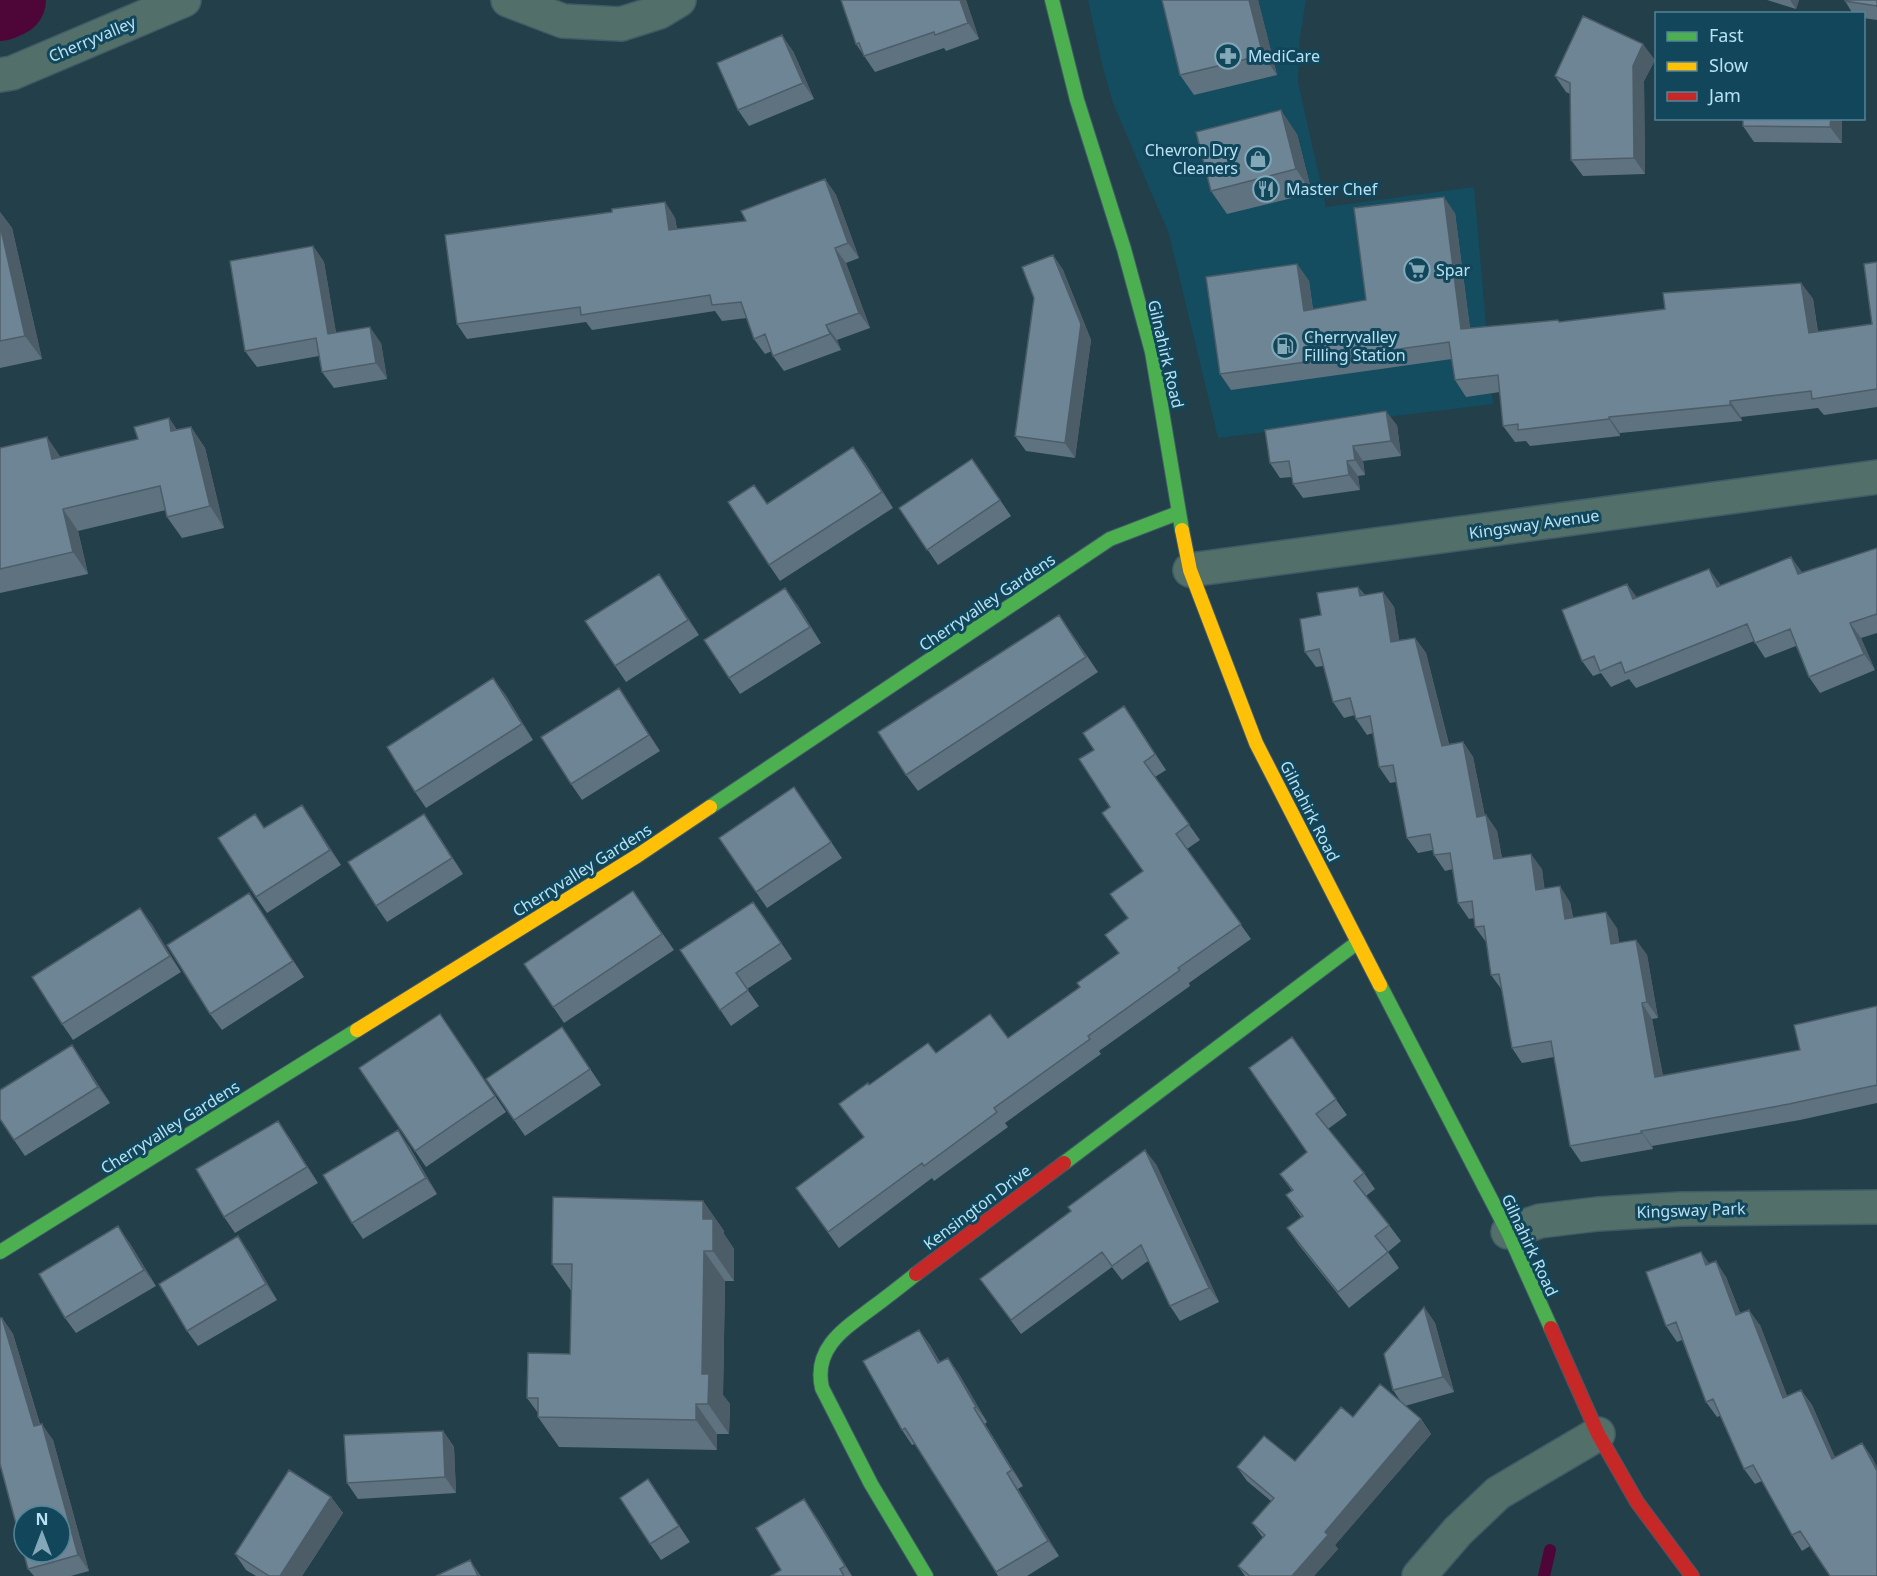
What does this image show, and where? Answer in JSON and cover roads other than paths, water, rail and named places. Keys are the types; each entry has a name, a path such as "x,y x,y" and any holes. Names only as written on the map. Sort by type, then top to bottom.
{"street":[{"name":"Cherryvalley","path":"0,75 12,73 184,0"},
{"path":"508,0 563,21 621,24 659,12 679,0"},
{"name":"Gilnahirk Road","path":"1052,0 1077,100 1124,249 1152,352 1178,513 1190,570 1256,743 1508,1232 1598,1434 1637,1502 1692,1576"},
{"name":"Kingsway Avenue","path":"1190,570 1877,477"},
{"name":"Cherryvalley Gardens","path":"0,1252 637,856 1110,539 1178,513"},
{"name":"Kensington Drive","path":"926,1576 871,1484 822,1388 818,1377 822,1356 837,1334 1358,942"},
{"name":"Kingsway Park","path":"1508,1232 1540,1221 1598,1214 1681,1209 1877,1207"},
{"path":"1419,1576 1458,1531 1498,1493 1598,1434"}],"waterway":[{"path":"0,4 9,0"},
{"path":"1544,1576 1550,1550"}],"place":[{"name":"MediCare","path":"1228,56"},
{"name":"Chevron Dry Cleaners","path":"1258,159"},
{"name":"Master Chef","path":"1266,189"},
{"name":"Spar","path":"1417,270"},
{"name":"Cherryvalley Filling Station","path":"1285,346"}]}
